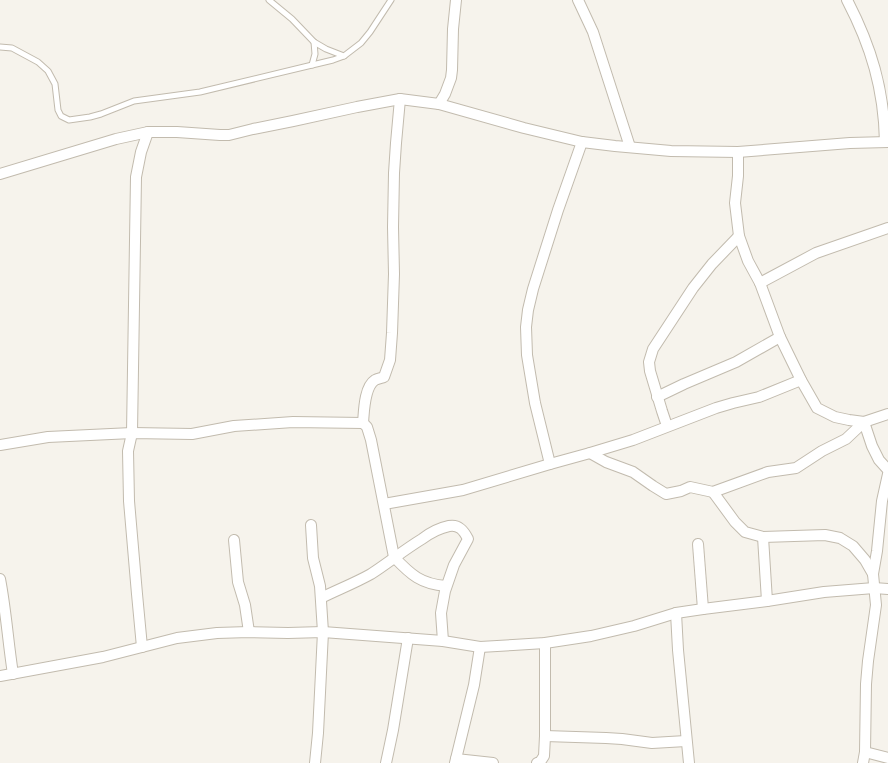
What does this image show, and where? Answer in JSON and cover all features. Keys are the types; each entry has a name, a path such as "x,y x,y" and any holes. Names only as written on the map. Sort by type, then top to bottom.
{"street":[{"path":"439,104 445,94 451,78 456,0"},
{"path":"578,0 593,32 630,146"},
{"path":"0,174 116,139 148,132 229,135 400,99 439,104 524,128 582,142 671,151 738,152 850,143 886,142 878,78 867,44 847,0"},
{"path":"362,423 366,396 370,386 374,381 384,377 390,360 394,274 394,173 400,99"},
{"path":"142,647 136,594 129,501 128,451 132,433 136,177 141,152 148,132"},
{"path":"550,464 535,403 527,355 526,327 533,289 558,210 582,142"},
{"path":"738,152 738,176 735,202 739,236 748,262 760,283 780,337 801,380 817,408 835,417 864,422"},
{"path":"760,283 816,253 888,228"},
{"path":"667,426 650,371 649,362 653,349 693,288 712,264 739,236"},
{"path":"657,397 736,362 780,337"},
{"path":"384,504 463,490 590,453 632,440 716,408 759,397 801,380"},
{"path":"590,453 606,462 633,472 666,494 681,491 690,487 713,492 768,472 796,468 822,451 846,439 864,422 888,414"},
{"path":"0,445 48,438 132,433 192,434 234,426 292,422 362,423 367,427 371,440 394,557 407,571 419,579 446,586"},
{"path":"864,422 872,446 879,460 888,470"},
{"path":"863,763 865,752 866,684 876,605 873,574 882,501 888,474"},
{"path":"713,492 735,522 745,532 763,537 825,535 840,538 853,546 865,560 873,574"},
{"path":"311,525 313,558 320,586 322,613 318,733 315,763"},
{"path":"321,598 371,574 433,531 450,526 457,526 466,534 468,539 454,565 446,586 441,613 443,640"},
{"path":"763,537 767,601"},
{"path":"234,540 238,582 245,605 249,632"},
{"path":"698,544 703,609"},
{"path":"0,579 8,628 13,674"},
{"path":"0,676 103,657 177,638 217,633 322,632 443,640 480,647 545,643 591,636 634,626 676,613 824,592 874,588 888,589"},
{"path":"676,613 678,650 689,763"},
{"path":"386,763 408,638"},
{"path":"537,763 542,760 544,756 545,643"},
{"path":"480,647 474,685 455,761 493,763"},
{"path":"545,736 622,739 652,743 686,741"},
{"path":"865,752 888,758"}],"lane":[{"path":"269,0 314,42 326,49 344,56"},
{"path":"0,48 12,48 38,62 48,71 55,84 58,110 61,116 69,120 101,114 134,101 200,92 333,60 344,56 361,43 391,0"},
{"path":"312,65 315,54 314,42"}]}
